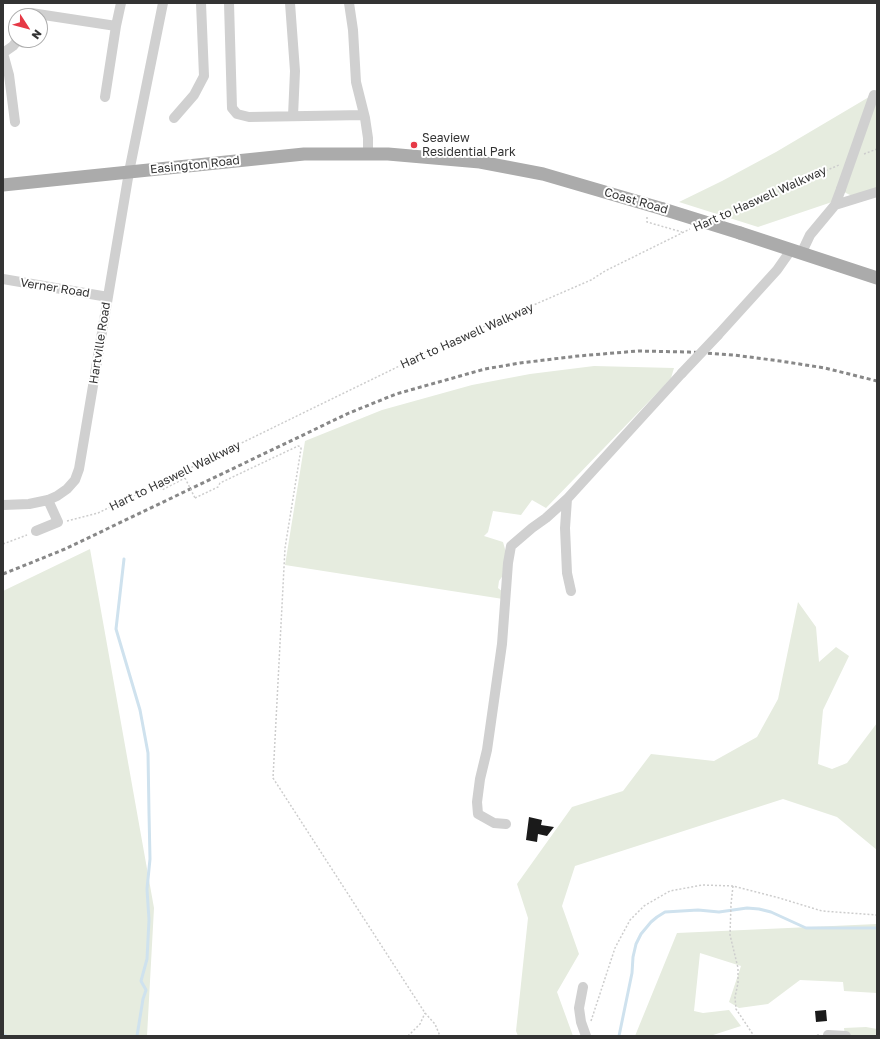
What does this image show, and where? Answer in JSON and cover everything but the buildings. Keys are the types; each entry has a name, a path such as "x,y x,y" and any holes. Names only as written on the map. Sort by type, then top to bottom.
{"main road":[{"name":"Easington Road","path":"3,185 304,154 388,154"},
{"name":"Coast Road","path":"388,154 480,162 543,174 663,209 877,278"}],"street":[{"path":"105,97 121,3"},
{"name":"Hartville Road","path":"3,505 29,504 48,500 57,496 67,490 75,480 80,469 129,172 163,3"},
{"path":"174,118 194,95 204,76 205,62 202,3"},
{"path":"229,3 232,108 237,114 249,117 364,115"},
{"path":"290,3 295,71 293,116"},
{"path":"349,3 353,30 356,82 368,138 368,154"},
{"path":"48,13 116,26"},
{"path":"3,53 9,75 15,122"},
{"path":"506,824 494,823 478,814 477,802 488,743 502,644 508,563 511,546 567,499 777,270 796,252 835,205 876,93"},
{"path":"835,205 877,192"},
{"name":"Verner Road","path":"3,279 108,297"},
{"path":"567,499 565,528 567,573 571,592"},
{"path":"36,531 58,522 48,500"},
{"path":"583,987 579,1008 581,1022 586,1036"},
{"path":"828,1035 846,1036"}],"path":[{"path":"863,155 877,149"},
{"name":"Hart to Haswell Walkway","path":"723,215 842,163"},
{"path":"647,222 683,232"},
{"name":"Hart to Haswell Walkway","path":"58,522 74,520 98,513 426,353 591,280 695,227"},
{"path":"158,484 162,490 185,478 195,498 218,487 220,483 298,446 300,447 301,449 285,548 273,778 425,1013 434,1024 440,1036"},
{"path":"3,544 36,531"},
{"path":"591,1021 615,948 630,920 644,906 670,891 702,885 733,886 822,911 877,915"},
{"path":"733,886 730,935 738,968 738,983 735,997 736,1009 754,1036"},
{"path":"408,1036 420,1024 425,1013"}],"shaded area":[{"path":"877,95 877,189 854,197 842,191"},
{"path":"869,97 832,202 758,227 679,202 776,152"},
{"path":"594,366 674,368 671,378 661,389 546,508 532,500 521,515 493,511 488,532 484,536 503,542 507,556 504,574 499,581 498,588 503,592 503,599 285,565 305,441 382,410 472,385 530,374"},
{"path":"90,549 154,908 147,1036 3,1036 3,591"},
{"path":"798,602 816,627 819,662 836,647 849,656 823,710 818,764 832,769 847,763 877,723 877,850 837,817 783,799 575,866 562,906 579,954 557,992 573,1036 518,1036 516,1031 528,918 517,884 572,807 623,791 651,754 714,761 757,737 778,699"},
{"path":"877,924 877,993 844,991 843,982 800,980 768,1004 739,1008 729,1002 741,966 700,953 694,1011 703,1013 729,1010 741,1026 710,1036 635,1036 677,933"},
{"path":"866,1027 877,1029 877,1036 845,1036 844,1028"}],"waterway":[{"path":"124,559 116,629 140,710 148,753 150,859 147,889 149,920 147,959 141,981 146,990 143,999 137,1036"},
{"path":"619,1036 632,973 636,944 641,934 651,922 665,912 698,910 719,912 747,908 771,912 806,928 877,928"}],"railway":[{"path":"3,574 65,549 349,413 396,394 485,369 578,356 638,351 689,352 734,355 780,361 825,368 877,381"}],"place":[{"name":"Seaview Residential Park","path":"414,145"}]}
